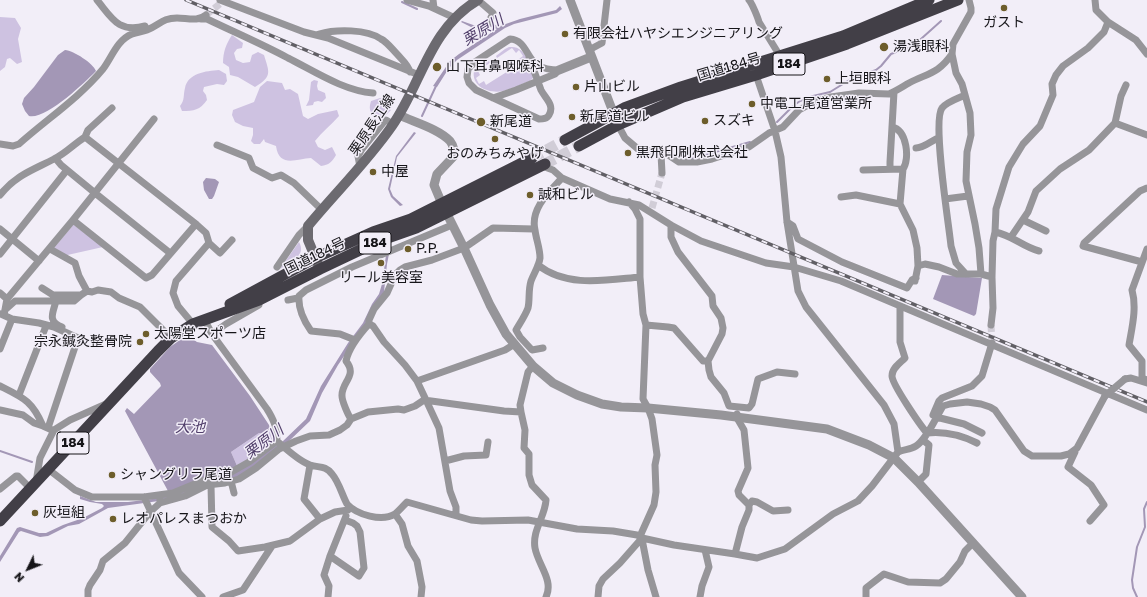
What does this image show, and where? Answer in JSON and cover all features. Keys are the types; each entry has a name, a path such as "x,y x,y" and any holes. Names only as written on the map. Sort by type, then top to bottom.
{"highway":[{"name":"国道184号","path":"578,146 618,125 683,97 754,70 780,56 843,36 929,0"},
{"name":"国道184号","path":"565,140 613,113 681,87 754,70 847,44 958,0"},
{"name":"国道184号","path":"0,521 171,338 204,319 259,300 379,241 416,228 444,209 532,158"},
{"name":"国道184号","path":"204,319 216,311 258,290 315,258 373,232 444,209 544,165"}],"main road":[{"name":"栗原長江線","path":"308,226 360,167 393,124 399,115 415,73 437,39 455,18 478,0"},
{"path":"308,226 308,240 320,269"}],"street":[{"path":"96,0 120,26 128,28 140,27 164,19 204,17 277,52 307,69 361,92 373,93"},
{"path":"407,0 434,8 455,18"},
{"path":"433,0 434,8"},
{"path":"478,0 493,13 489,22"},
{"path":"570,0 613,113 625,138 631,145 638,149 667,154 679,162 705,160 749,147 769,133 783,126 799,110 816,101 845,94 889,94 910,82 936,71 952,54"},
{"path":"493,98 538,81 590,53 602,43 607,0"},
{"path":"749,0 752,3 753,10 758,16 759,22 780,56"},
{"path":"969,0 971,12 953,44 952,54 956,73 966,95 970,112 971,135 967,152 966,181 968,196 976,224 981,274"},
{"path":"1095,0 1096,10 1108,22 1136,40 1147,54"},
{"path":"222,1 304,32 318,35 415,73"},
{"path":"0,144 12,146 19,144 71,102 104,68 112,53 127,37 154,26 164,19"},
{"path":"991,325 993,308 993,241 996,209 1010,167 1023,144 1040,126 1053,95 1052,84 1056,75 1063,66 1088,48 1104,32 1108,22"},
{"path":"318,35 342,31 370,34 378,37 386,42 415,73"},
{"path":"510,39 516,40 522,45 529,57 542,91 549,101 551,111 548,117 544,120 476,90 469,83 467,77 468,69 475,62 510,39"},
{"path":"529,57 538,65 547,69 559,70"},
{"path":"754,70 775,131 781,157 788,222 798,291 806,307 884,405 894,424 896,455"},
{"path":"1011,236 1028,212 1036,191 1060,169 1088,150 1115,122 1121,96 1126,85"},
{"path":"890,168 894,92"},
{"path":"966,95 942,107 940,111 938,138 951,246 956,263 966,274"},
{"path":"2,189 21,175 56,159 85,137 88,130 112,108"},
{"path":"399,115 441,134 451,142 454,150 454,156 437,174 434,185 444,209 490,305 506,334 513,345 533,366 553,383 577,395 602,404 827,429 896,455 918,482 1022,597"},
{"path":"3,313 7,299 50,249 154,119"},
{"path":"1115,122 1147,135"},
{"path":"788,222 793,226 798,239 842,262 907,288 912,280 915,279 918,266 917,248 913,230 900,204 903,169 906,165 906,141 896,128 892,127"},
{"path":"85,137 196,224 206,233 209,243 220,253 232,240"},
{"path":"916,148 921,148 930,141 938,138"},
{"path":"217,145 249,158 253,168 269,177 272,178 281,175 288,179 322,210"},
{"path":"661,154 662,173"},
{"path":"56,159 67,170 170,253"},
{"path":"544,165 553,170 562,178 610,199 628,202 652,210 671,225 701,241 766,263 794,267 841,281 992,343 1147,410"},
{"path":"863,170 890,168 903,169"},
{"path":"0,254 67,170"},
{"path":"506,334 516,330 528,309 528,294 531,280 540,259 534,228 534,216 539,205 562,178"},
{"path":"1142,262 1083,246 1084,243 1140,191 1147,188"},
{"path":"841,197 856,195 900,204"},
{"path":"945,199 968,196"},
{"path":"628,202 635,209 640,219 640,277 643,314 646,325 643,399 652,419 657,455 655,465 656,492 654,506 641,534 648,570 656,597"},
{"path":"73,220 146,278 152,275 196,224"},
{"path":"1023,220 1046,231"},
{"path":"288,300 298,298 306,290 352,268 452,225"},
{"path":"671,225 671,237 678,252 712,296 713,306 721,318 723,328 722,334 708,361 711,376 724,393 729,406 749,408 752,404 758,379 777,372 795,374"},
{"path":"277,267 299,235 308,226"},
{"path":"351,419 341,396 350,374 346,361 347,354 353,339 369,324 369,320 374,309 387,293 392,280 400,270 405,267 432,260 464,248 493,228 534,228"},
{"path":"0,229 39,261"},
{"path":"995,232 1011,236 1029,248 1039,251"},
{"path":"193,324 178,306 173,293 176,281 209,243"},
{"path":"50,249 75,262 84,293"},
{"path":"1147,249 1132,290 1134,296 1134,314 1129,345 1142,361 1142,378 1147,380"},
{"path":"918,266 925,264 958,274 981,274 992,277"},
{"path":"538,265 545,271 557,277 572,280 595,281 640,277"},
{"path":"42,288 53,295 84,293 98,290 111,292 140,307 171,338"},
{"path":"0,293 7,299"},
{"path":"3,313 16,302 74,301 84,293"},
{"path":"298,298 300,309 306,324 311,331 340,334 353,339"},
{"path":"212,334 259,305 259,300"},
{"path":"56,301 52,320 56,324 66,328"},
{"path":"900,306 900,342 905,358 894,369 892,376 893,383 918,422 927,433"},
{"path":"0,489 16,476 33,485 53,410 79,340 77,337 40,323 12,319 3,313"},
{"path":"0,349 12,319"},
{"path":"48,469 75,490 92,497 145,500 160,499 185,496 203,487 231,481 256,468 280,449 281,444 274,421 267,409 212,334 204,319"},
{"path":"369,324 373,326 384,342 405,365 417,382 439,428 450,491 456,507 456,515"},
{"path":"646,325 668,326 674,328 704,361 708,361"},
{"path":"19,395 46,326"},
{"path":"516,330 520,337 532,350 543,348"},
{"path":"935,419 932,418 939,401 942,398 972,386 982,376 992,343"},
{"path":"417,382 505,350 513,345"},
{"path":"533,366 528,372 520,405 520,412 525,430 524,448 529,454 529,475 532,485 546,500 546,507 534,536 536,555 549,583 546,597"},
{"path":"1090,521 1104,505 1091,485 1068,467 1076,452 1075,450 1106,396 1125,379 1131,378 1147,383"},
{"path":"0,386 24,398 37,412 48,428"},
{"path":"88,597 90,585 100,570 103,561 125,543 160,499 182,491 202,481 232,472 281,444 303,437 329,435 347,425 351,419 368,412 398,409 404,410 415,406 424,400 520,412"},
{"path":"0,410 23,416 34,423 48,428 110,402"},
{"path":"211,485 212,527 227,539 238,551 272,546 290,541 320,519 335,512 349,509 363,514 383,517 395,514 407,502 482,522 521,520 577,529 619,532 637,535 642,538 674,546 757,558 785,549 833,514 858,500 872,486 896,455 902,450 910,450 923,440 943,406 967,402 982,404 995,410 1024,451 1032,456 1060,456 1069,454 1075,450"},
{"path":"736,407 737,418 744,430 748,468 738,491 739,495 749,505"},
{"path":"935,419 964,424 982,433"},
{"path":"927,433 937,432 957,435 977,442"},
{"path":"918,482 926,474 929,445 923,440"},
{"path":"445,461 464,456 486,455 488,442"},
{"path":"281,444 310,465 321,466 334,475 349,509 324,575 329,586 328,597"},
{"path":"310,465 304,499 320,519"},
{"path":"231,481 234,493"},
{"path":"145,500 179,573 202,597"},
{"path":"736,554 742,527 749,510 749,505 752,501 773,511 788,510"},
{"path":"395,514 402,524 408,546 417,561 422,587 421,597"},
{"path":"330,556 359,576 364,568 360,532 357,526 345,520"},
{"path":"598,597 599,586 603,579 620,563 642,538"},
{"path":"866,597 866,588 884,574 908,582 940,583 946,579 960,562 965,551 973,543"},
{"path":"223,597 243,590 272,546"},
{"path":"700,597 702,586 709,567 705,550"}],"shaded area":[{"path":"0,17 15,18 21,28 18,39 22,62 17,64 10,58 7,59 5,67 0,71"},
{"path":"232,35 243,43 242,48 237,49 234,53 236,60 243,63 250,62 252,55 258,52 264,55 268,70 267,77 255,87 238,77 230,75 229,67 223,63 225,48"},
{"path":"509,47 518,48 525,54 531,66 533,78 530,81 510,89 498,92 482,88 475,81 474,71 488,61 491,62 478,71 480,75 476,78 479,84 484,81 486,85 521,63 519,59 523,56 519,50 516,53 512,48 497,58 496,56"},
{"path":"219,70 226,74 227,81 224,85 217,84 204,87 203,91 207,100 202,106 190,111 182,111 180,106 182,104 185,88 190,79 203,72"},
{"path":"314,80 318,81 318,90 325,93 326,98 322,102 314,102 313,105 306,106 309,100 311,82"},
{"path":"267,81 282,83 285,90 290,89 298,94 303,116 308,119 318,114 337,110 339,116 315,141 318,147 325,150 332,147 336,155 330,163 321,166 311,158 289,161 284,160 278,153 276,146 265,142 264,139 260,144 254,144 251,141 253,128 243,126 235,122 232,115 233,110 254,102 260,87"},
{"path":"380,98 391,102 391,110 384,117 375,117 371,111 370,103 371,101"},
{"path":"73,225 103,247 63,256 54,248"},
{"path":"299,242 301,251 299,255 293,262 280,269"},
{"path":"270,430 273,442 238,468 231,452 259,433 265,434"}],"water":[{"path":"560,6 562,9 557,13 514,24 505,28 457,60 449,68 437,87 433,86 450,61 497,29 488,26 471,27 461,22 462,21 476,26 492,24 500,26 520,19 556,10"},
{"path":"65,50 83,58 91,64 96,71 74,92 55,107 36,116 29,116 22,104 24,98 58,55"},
{"path":"414,132 416,133 397,157 390,189 393,196 403,205 400,206 391,197 388,189 396,156"},
{"path":"206,178 215,179 219,182 212,199 209,199 204,190 203,182"},
{"path":"389,254 384,292 365,325 338,365 322,393 310,421 288,442 241,476 166,500 108,508 79,524 68,526 48,536 40,537 21,531 0,562 0,556 17,528 20,527 39,533 46,533 83,518 104,506 102,504 80,499 80,496 96,502 128,502 152,499 214,480 282,442 306,419 321,386 348,343 363,323 372,304 379,294 386,255"},
{"path":"942,275 982,278 976,314 974,316 933,299"},
{"name":"大池","path":"187,335 197,342 212,345 250,396 269,425 270,430 265,434 259,433 231,452 238,468 181,490 168,491 125,411 127,408 134,414 161,386 150,372 150,369 170,347"}],"waterway":[{"path":"402,2 417,9"},
{"path":"777,122 800,101 830,92 851,79 876,70 891,54 912,47 941,21"},
{"name":"栗原川","path":"422,116 436,86"},
{"path":"691,159 750,142"},
{"path":"0,451 32,462"},
{"path":"1137,597 1133,588 1132,580 1137,547 1145,527 1144,509 1147,502"}],"tunnel":[{"path":"206,15 221,3"},
{"path":"532,158 565,140"},
{"path":"545,164 579,146"},
{"path":"652,208 662,173"},
{"path":"991,325 992,343"}],"railway":[{"path":"186,0 1147,402"}],"place":[{"name":"ガスト","path":"1004,8"},
{"name":"有限会社ハヤシエンジニアリング","path":"565,34"},
{"name":"湯浅眼科","path":"884,47"},
{"name":"山下耳鼻咽喉科","path":"437,67"},
{"name":"上垣眼科","path":"827,79"},
{"name":"片山ビル","path":"576,87"},
{"name":"中電工尾道営業所","path":"752,104"},
{"name":"新尾道ビル","path":"572,117"},
{"name":"スズキ","path":"705,121"},
{"name":"新尾道","path":"481,122"},
{"name":"おのみちみやげ","path":"495,139"},
{"name":"黒飛印刷株式会社","path":"628,153"},
{"name":"中屋","path":"373,172"},
{"name":"誠和ビル","path":"530,195"},
{"name":"P.P.","path":"408,249"},
{"name":"リール美容室","path":"381,263"},
{"name":"太陽堂スポーツ店","path":"146,334"},
{"name":"宗永鍼灸整骨院","path":"140,342"},
{"name":"シャングリラ尾道","path":"112,475"},
{"name":"灰垣組","path":"35,513"},
{"name":"レオパレスまつおか","path":"113,519"}]}
